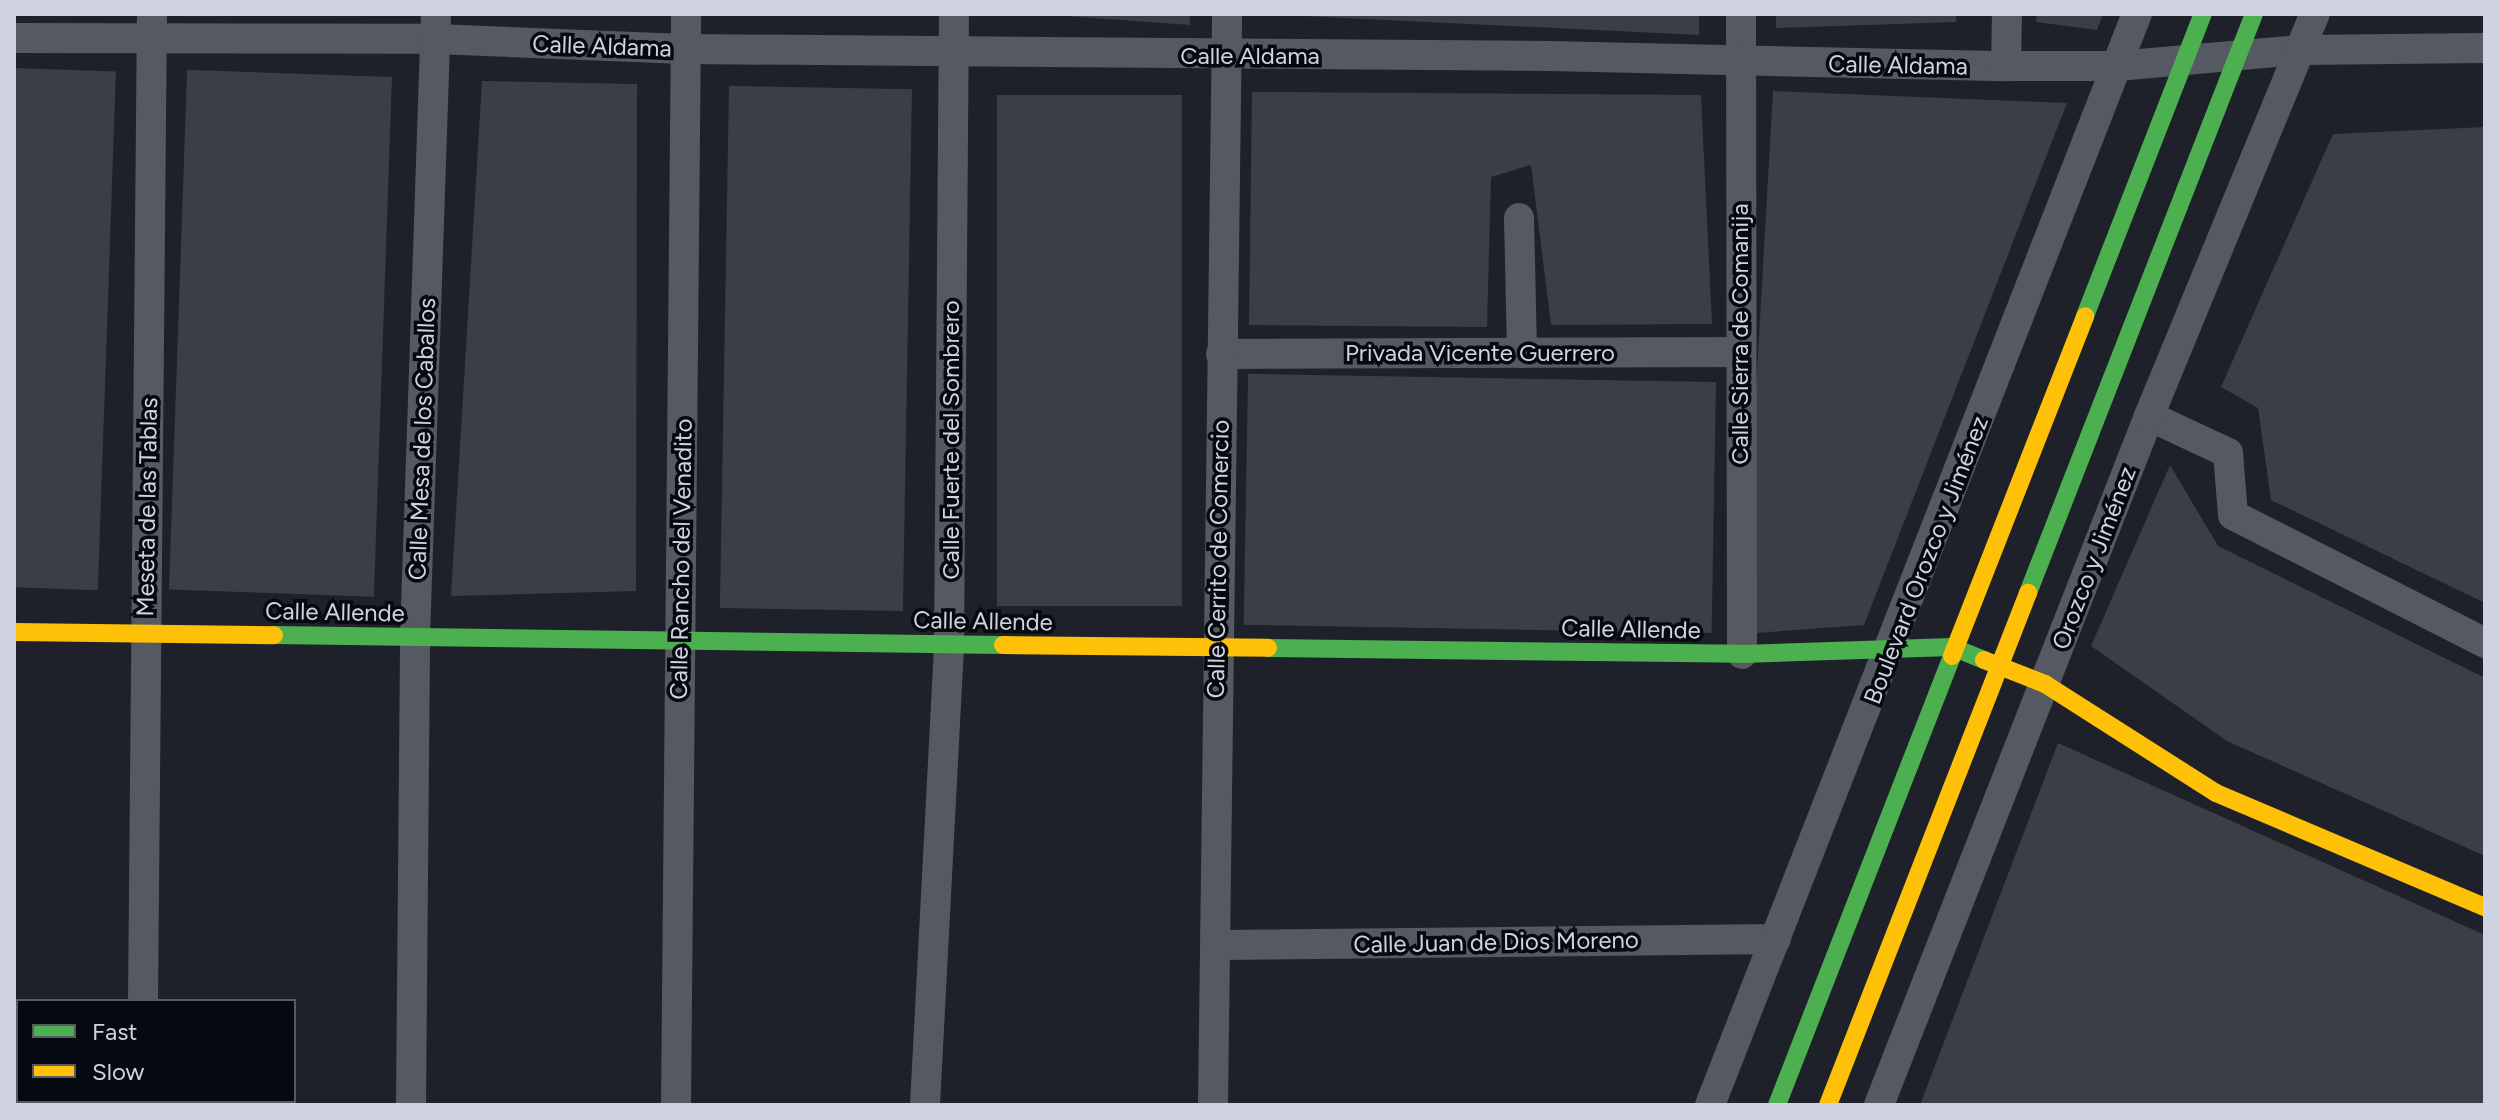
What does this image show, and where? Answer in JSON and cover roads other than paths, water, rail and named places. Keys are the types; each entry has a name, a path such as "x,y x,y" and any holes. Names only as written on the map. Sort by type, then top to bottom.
{"main road":[{"path":"1777,1105 1952,647 2203,14"},
{"name":"Orozco y Jiménez","path":"1828,1105 2003,667 2254,14"},
{"name":"Calle Allende","path":"14,632 1742,654 1952,647"},
{"path":"1952,647 2045,684 2216,793 2485,907"}],"street":[{"name":"Calle Rancho del Venadito","path":"676,1105 686,14"},
{"name":"Calle Fuerte del Sombrero","path":"925,1105 949,645 954,14"},
{"name":"Calle Cerrito de Comercio","path":"1213,1105 1216,648 1227,14"},
{"name":"Calle Sierra de Comanija","path":"1741,14 1742,654"},
{"path":"2006,66 2007,14"},
{"name":"Boulevard Orozco y Jiménez","path":"1710,1105 1892,649 2137,14"},
{"name":"Orozco y Jiménez","path":"1879,1105 2149,416 2315,14"},
{"name":"Calle Aldama","path":"14,38 152,27 436,26 685,49 1226,56 1550,56 1740,63 2006,66 2117,66 2186,56 2300,50 2485,48"},
{"name":"Calle Mesa de los Caballos","path":"411,1105 415,637 436,26"},
{"name":"Meseta de las Tablas","path":"143,999 152,27"},
{"path":"1519,218 1522,353"},
{"name":"Privada Vicente Guerrero","path":"1221,354 1740,352"},
{"path":"2149,416 2228,453 2233,515 2485,643"},
{"name":"Calle Juan de Dios Moreno","path":"1216,945 1776,939"}]}
